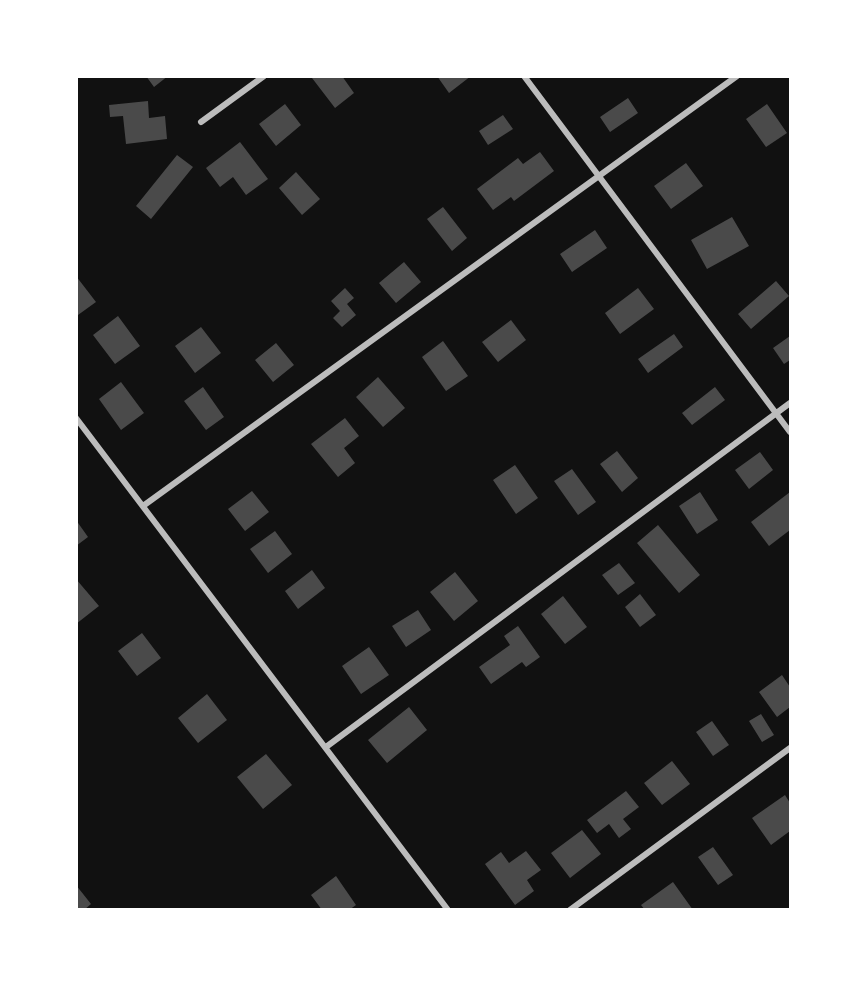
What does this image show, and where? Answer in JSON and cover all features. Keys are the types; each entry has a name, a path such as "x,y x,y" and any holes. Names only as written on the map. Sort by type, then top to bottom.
{"street":[{"path":"201,122 264,76"},
{"path":"524,76 790,432"},
{"path":"143,506 737,76"},
{"path":"326,747 790,403"},
{"path":"76,418 447,909"},
{"path":"570,909 790,748"}],"building":[{"path":"146,76 168,76 154,87"},
{"path":"314,76 342,76 354,93 335,108 312,78"},
{"path":"437,76 471,76 449,93"},
{"path":"628,98 638,113 610,132 600,117"},
{"path":"148,101 149,118 165,116 167,139 126,144 123,116 110,117 109,105"},
{"path":"285,104 301,125 276,146 259,124"},
{"path":"767,104 787,133 766,147 746,119"},
{"path":"503,115 513,129 488,145 479,131"},
{"path":"240,142 268,179 246,195 233,177 220,187 206,168"},
{"path":"540,152 554,171 514,201 511,197 493,210 477,189 518,158 523,164"},
{"path":"177,155 193,167 151,219 136,206"},
{"path":"686,163 703,186 671,209 654,186"},
{"path":"296,172 320,199 302,215 279,188"},
{"path":"443,207 467,238 452,251 427,219"},
{"path":"732,217 749,246 707,269 691,240"},
{"path":"595,230 607,248 572,272 560,254"},
{"path":"404,262 421,282 396,303 379,283"},
{"path":"76,276 96,302 78,315 76,313"},
{"path":"776,281 789,296 751,329 738,314"},
{"path":"345,288 354,298 347,304 356,315 342,327 333,318 340,311 331,301"},
{"path":"638,288 654,309 620,334 605,313"},
{"path":"118,316 140,346 115,364 93,335"},
{"path":"511,320 526,340 498,362 482,342"},
{"path":"201,327 221,353 195,373 175,346"},
{"path":"674,334 683,347 648,373 638,359"},
{"path":"790,336 790,360 784,364 773,348"},
{"path":"443,341 468,376 446,391 422,357"},
{"path":"276,343 294,365 273,382 255,360"},
{"path":"378,377 405,408 383,427 356,397"},
{"path":"121,382 144,413 121,430 99,399"},
{"path":"203,387 224,417 206,430 184,401"},
{"path":"715,387 725,400 692,425 682,413"},
{"path":"345,418 359,436 344,448 355,463 338,477 311,444"},
{"path":"617,451 638,478 622,492 600,464"},
{"path":"760,452 773,470 749,489 735,470"},
{"path":"515,465 538,498 516,514 493,480"},
{"path":"572,469 596,502 578,515 554,481"},
{"path":"252,491 269,512 245,531 228,509"},
{"path":"700,492 718,520 697,534 679,506"},
{"path":"790,492 790,530 769,546 751,522"},
{"path":"76,520 88,537 76,546"},
{"path":"658,525 700,575 679,593 637,543"},
{"path":"275,531 292,554 268,573 250,549"},
{"path":"619,563 635,583 618,595 602,575"},
{"path":"312,570 325,588 298,609 285,591"},
{"path":"455,572 478,601 454,621 430,592"},
{"path":"76,579 99,606 76,624"},
{"path":"640,594 656,615 640,627 625,607"},
{"path":"563,596 587,627 565,644 541,614"},
{"path":"418,610 431,630 406,647 392,626"},
{"path":"518,626 540,657 526,667 522,662 491,684 479,667 510,645 504,636"},
{"path":"142,633 161,658 137,676 118,651"},
{"path":"369,647 389,675 361,694 342,666"},
{"path":"782,675 790,687 790,707 777,717 759,692"},
{"path":"207,694 227,720 198,743 178,718"},
{"path":"409,707 427,730 387,763 368,740"},
{"path":"761,714 774,735 762,742 749,721"},
{"path":"712,721 729,745 713,756 696,732"},
{"path":"266,754 292,785 263,809 237,777"},
{"path":"672,761 690,784 662,805 644,783"},
{"path":"626,791 639,807 623,819 631,829 619,838 609,824 597,833 587,820"},
{"path":"785,795 790,803 790,831 771,845 752,818"},
{"path":"582,830 601,854 570,878 551,853"},
{"path":"713,847 733,875 718,885 698,857"},
{"path":"526,851 541,870 527,880 534,891 515,905 485,864 501,852 509,863"},
{"path":"336,876 356,905 349,910 322,910 311,895"},
{"path":"673,882 693,910 645,910 641,905"},
{"path":"76,885 91,904 84,910 76,910"}]}
